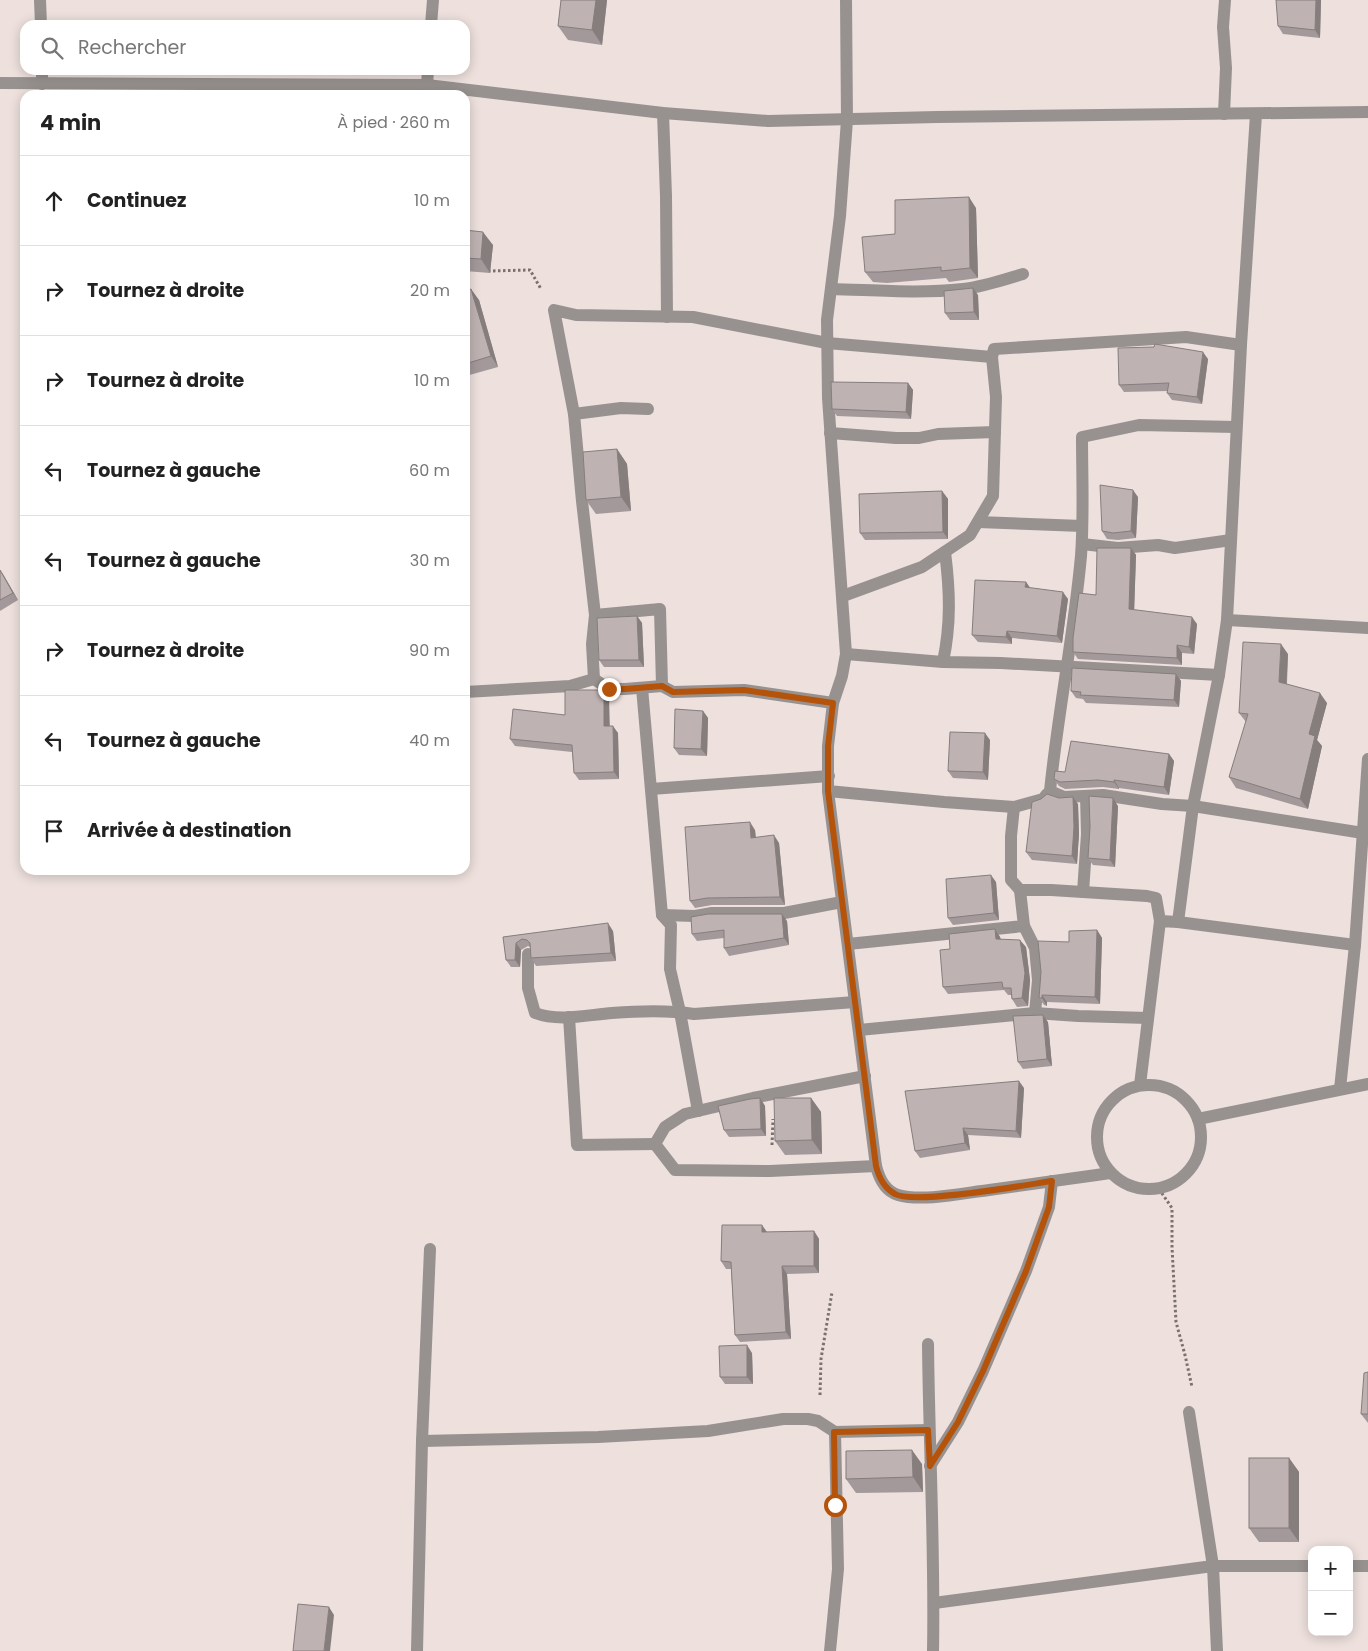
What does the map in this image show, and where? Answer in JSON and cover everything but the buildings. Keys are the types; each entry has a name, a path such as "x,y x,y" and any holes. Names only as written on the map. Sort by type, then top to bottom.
{"street":[{"path":"40,0 41,20"},
{"path":"431,20 433,0"},
{"path":"846,0 848,120 840,216 827,320 828,398 846,654 842,676 833,703 828,746 828,791 876,1166 880,1180 887,1188 896,1195 910,1197 948,1195 1110,1173"},
{"path":"1224,114 1226,68 1223,27 1225,0"},
{"path":"42,75 42,84"},
{"path":"427,85 428,75"},
{"path":"0,83 427,85 469,90"},
{"path":"470,90 663,113 768,121 1368,112"},
{"path":"663,113 667,317"},
{"path":"1178,922 1193,806 1219,675 1227,620 1236,427 1256,114"},
{"path":"831,289 962,289 984,286 1023,274"},
{"path":"594,679 592,644 595,615 574,414 554,310 576,316 693,317 827,343 992,358"},
{"path":"843,596 922,567 970,535 978,522 993,496 996,397 992,358 994,349 1186,337 1241,345"},
{"path":"574,414 621,408 648,409"},
{"path":"828,791 1014,807 1043,799 1050,790 1065,668 1073,633 1082,544 1082,437 1139,425 1236,427"},
{"path":"830,433 919,438 938,434 995,432"},
{"path":"978,522 1082,526"},
{"path":"1082,544 1118,548 1158,545 1175,548 1231,540"},
{"path":"943,662 947,644 950,599 945,552"},
{"path":"595,615 660,609 662,686"},
{"path":"1227,620 1368,628"},
{"path":"846,654 943,662 1001,663 1219,675"},
{"path":"470,692 570,686 594,679 609,689 662,686 673,692 744,690 833,703"},
{"path":"642,688 662,915 671,926 670,969 698,1111"},
{"path":"1340,1089 1355,945 1368,759"},
{"path":"651,789 828,776"},
{"path":"1050,790 1064,797 1103,796 1193,806 1363,832"},
{"path":"1083,892 1087,834 1086,796"},
{"path":"1014,807 1011,880 1020,890 1024,926 1035,948 1038,980 1034,1013"},
{"path":"1020,890 1083,892 1156,898 1160,921 1140,1085"},
{"path":"662,915 694,916 712,913 784,913 842,902"},
{"path":"1160,921 1355,945"},
{"path":"848,944 1024,926"},
{"path":"528,954 528,988 534,1013 544,1017 613,1013 680,1012 694,1014 855,1002"},
{"path":"859,1030 1034,1013 1148,1018"},
{"path":"569,1017 578,1145 655,1144"},
{"path":"655,1144 665,1127 685,1114 865,1076"},
{"path":"1198,1119 1368,1084"},
{"path":"1140,1085 1158,1085 1175,1092 1189,1103 1198,1119 1201,1137 1198,1155 1189,1171 1176,1182 1159,1189 1141,1190 1125,1184 1110,1173 1102,1160 1097,1145 1097,1129 1102,1113 1112,1100 1124,1090 1140,1085"},
{"path":"655,1144 675,1170 770,1171 876,1166"},
{"path":"930,1466 958,1422 983,1371 1022,1280 1049,1207 1052,1181"},
{"path":"417,1651 422,1440 430,1250"},
{"path":"928,1344 928,1430 934,1603 933,1651"},
{"path":"1189,1412 1213,1566 1217,1651"},
{"path":"422,1440 598,1437 708,1431 783,1419 808,1418 818,1421 834,1432 928,1430"},
{"path":"830,1651 838,1570 834,1432"},
{"path":"934,1603 1213,1566 1308,1566"},
{"path":"1353,1566 1368,1566"}],"path":[{"path":"484,271 530,270"},
{"path":"770,1171 775,1094"},
{"path":"1159,1189 1172,1208 1176,1322 1192,1384 1189,1412"},
{"path":"818,1421 821,1359 832,1292"}],"route":[{"path":"609,689 662,686 673,692 744,690 833,703 828,746 828,791 876,1166 880,1180 896,1195 910,1197 948,1195 1052,1181 1049,1207 1026,1271 983,1371 958,1422 930,1466 928,1430 834,1432 835,1505"}]}
